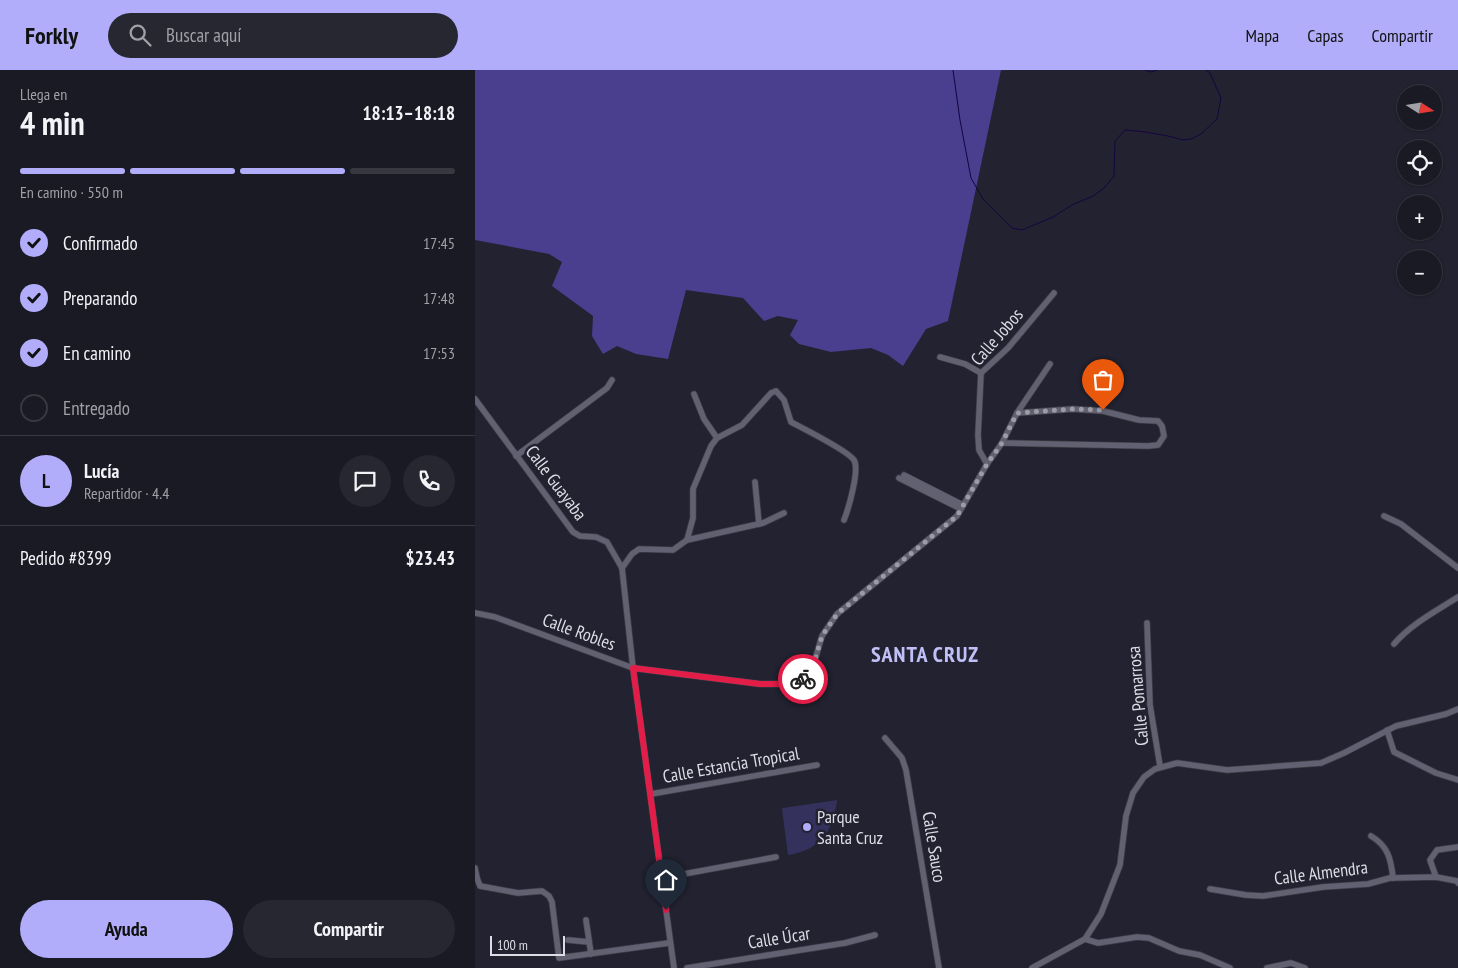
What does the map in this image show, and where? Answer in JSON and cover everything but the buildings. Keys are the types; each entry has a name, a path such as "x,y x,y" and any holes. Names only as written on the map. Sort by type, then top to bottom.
{"street":[{"name":"Calle Jobos","path":"987,464 979,450 977,435 981,373 1008,348 1054,293"},
{"path":"940,357 965,364 981,373"},
{"name":"Calle Robles","path":"475,613 495,616 633,668 760,684 797,684 811,673 822,636 837,614 957,516 987,464 1002,443 1017,413 1050,364"},
{"path":"516,456 607,388 612,380"},
{"path":"687,540 693,518 693,489 711,446 717,438 742,425 771,393 776,391 784,400 791,422 828,441 853,459 856,467 849,508 843,520"},
{"path":"694,394 704,419 717,438"},
{"name":"Calle Guayaba","path":"475,399 573,532 580,536 596,537 607,542 622,568"},
{"path":"1002,443 1148,446 1158,445 1165,436 1163,426 1158,421 1139,420 1103,410 1073,409 1017,413"},
{"path":"902,477 962,507"},
{"path":"755,482 759,524"},
{"path":"674,968 669,943 633,668 622,568 632,554 639,549 673,550 687,540 759,524 784,513"},
{"path":"1385,516 1401,524 1458,568"},
{"path":"1394,644 1412,626 1458,597"},
{"name":"Calle Pomarrosa","path":"1147,622 1150,705 1160,766"},
{"path":"1032,968 1085,939 1101,914 1120,865 1126,816 1133,793 1143,777 1160,766 1177,763 1227,770 1314,764 1344,753 1396,726 1446,714 1458,709"},
{"path":"1387,730 1394,752 1436,773 1458,780"},
{"name":"Calle Sauco","path":"885,738 902,758 906,770 939,968"},
{"name":"Calle Estancia Tropical","path":"651,794 817,765"},
{"path":"1371,836 1380,841 1387,850 1392,864 1393,878"},
{"path":"1435,877 1430,860 1437,850 1458,847"},
{"path":"662,878 776,857"},
{"path":"475,868 480,886 518,893 542,891 549,896 552,902 559,958 669,943"},
{"name":"Calle Almendra","path":"1210,889 1246,895 1275,895 1323,887 1368,884 1393,878 1435,877 1458,883"},
{"path":"586,920 591,954"},
{"name":"Calle Úcar","path":"687,968 845,943 875,936"},
{"path":"1085,939 1098,943 1137,937 1149,938 1179,951 1200,955 1230,968"},
{"path":"568,940 589,942"},
{"path":"1267,968 1291,963 1305,968"}],"shaded area":[{"path":"475,70 1001,70 948,321 926,329 903,366 888,355 871,348 831,352 799,344 790,335 798,320 778,316 764,321 743,298 686,290 668,359 636,354 617,346 603,354 592,336 593,316 552,286 562,262 549,254 475,240"},
{"name":"Parque Santa Cruz","path":"837,800 832,821 823,838 809,849 788,855 782,809"}],"waterway":[{"path":"953,70 971,178 983,199 1012,228 1022,230 1053,217 1072,205 1093,196 1104,188 1114,176 1115,141 1125,130 1146,132 1183,140 1191,139 1201,134 1217,119 1221,98 1210,73 1206,70"},
{"path":"1145,70 1151,72 1157,70"}],"way so far":[{"path":"803,679 811,673 822,636 837,614 957,516 987,464 1002,443 1017,413 1073,409 1103,410"}],"place":[{"name":"Parque Santa Cruz","path":"807,827"}],"district":[{"name":"SANTA CRUZ","path":"925,654"}],"route":[{"path":"666,910 633,668 760,684 797,684 803,679"}]}
